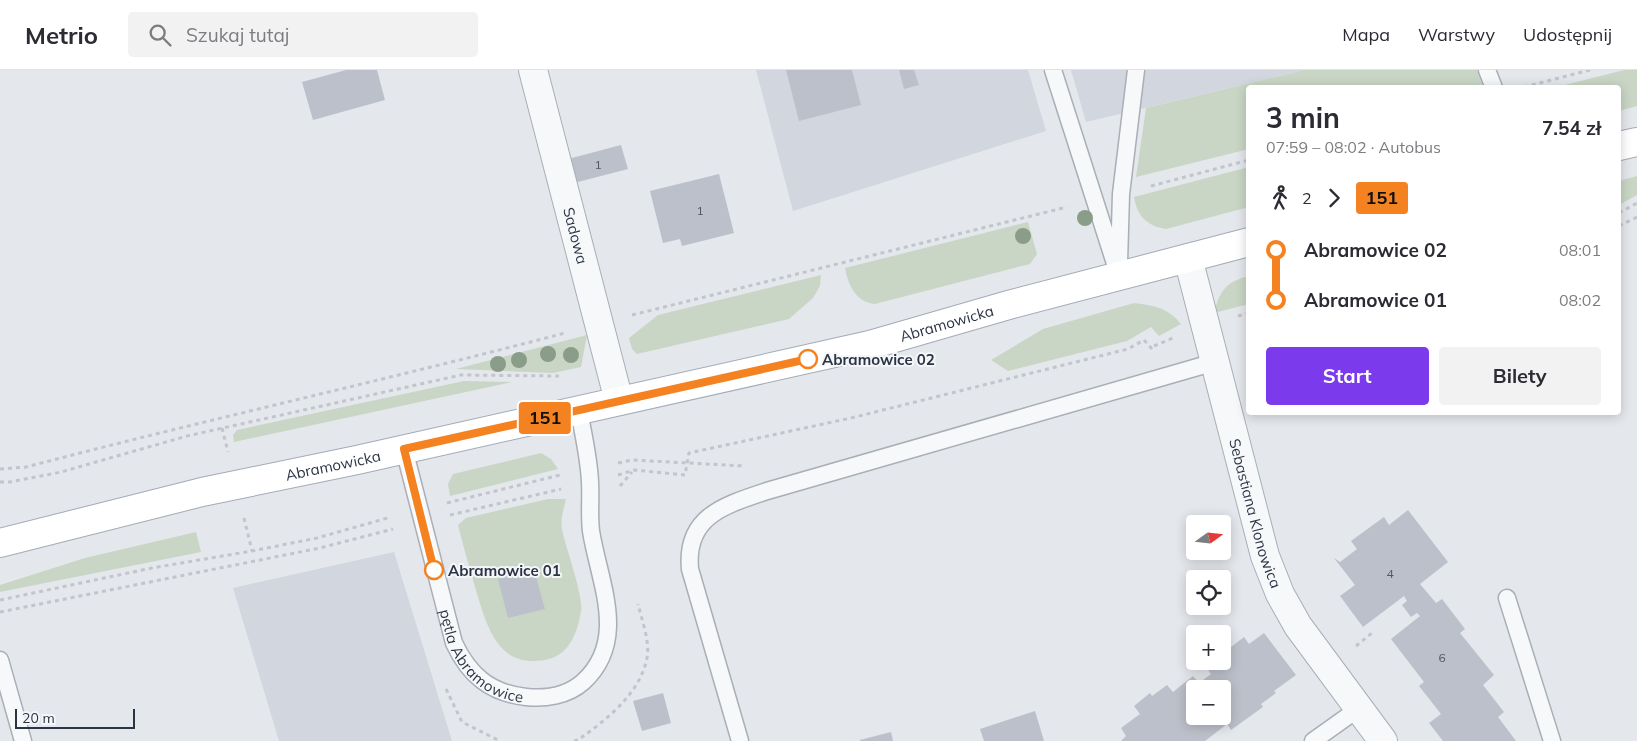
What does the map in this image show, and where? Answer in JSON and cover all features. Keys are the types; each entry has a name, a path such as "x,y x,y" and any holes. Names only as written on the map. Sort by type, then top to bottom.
{"main road":[{"path":"1621,146 1637,142"},
{"name":"Abramowicka","path":"0,543 202,492 870,345 1246,243"}],"street":[{"name":"Sadowa","path":"533,70 619,401"},
{"name":"Sebastiana Klonowica","path":"1188,258 1204,326 1268,564 1280,594 1298,626 1383,741"}],"lane":[{"path":"1052,70 1119,276"},
{"path":"1119,276 1121,194 1136,70"},
{"path":"1487,70 1493,85"},
{"path":"740,741 690,569 688,552 694,534 703,521 726,506 768,491 1215,362"},
{"name":"pętla Abramowice","path":"404,449 454,643 465,662 481,680 497,691 534,698 553,696 566,692 588,677 597,666 607,640 608,606 589,514 590,475 579,410"},
{"path":"1506,598 1552,741"},
{"path":"0,660 23,741"},
{"path":"1313,741 1358,709"}],"path":[{"path":"1534,85 1590,70"},
{"path":"1121,194 1246,161"},
{"path":"0,469 26,467 184,426 408,374 599,324 1094,200"},
{"path":"1621,212 1637,203"},
{"path":"1621,225 1637,217"},
{"path":"1143,353 1150,348 1204,326"},
{"path":"0,612 320,548 420,516 590,475 634,470 685,475 689,453 851,418 1128,349 1144,340 1155,353"},
{"path":"0,482 10,482 61,472 187,436 461,375 562,376"},
{"path":"0,600 152,568 280,546 420,516 590,475 632,460 750,467"},
{"path":"1352,648 1372,633"}],"shaded area":[{"path":"756,70 1028,70 1046,131 793,211"},
{"path":"1071,70 1304,70 1086,122"},
{"path":"394,552 452,741 279,741 233,588"}],"green space":[{"path":"1304,70 1477,70 1482,85 1246,85 1246,150 1136,177 1146,108"},
{"path":"1624,70 1637,70 1637,106 1621,110 1621,85 1565,85"},
{"path":"1246,168 1246,208 1166,229 1159,228 1144,219 1137,209 1134,197"},
{"path":"1637,176 1637,195 1621,204 1621,180"},
{"path":"1028,222 1037,254 1030,264 875,304 868,303 854,292 846,274 845,268"},
{"path":"821,275 820,286 813,298 789,319 637,354 632,349 629,338 658,315"},
{"path":"1246,277 1246,305 1214,313 1225,288"},
{"path":"1134,303 1160,308 1171,314 1181,324 1159,336 1151,327 1127,341 1008,371 991,360 1043,329"},
{"path":"587,335 581,367 553,373 456,369"},
{"path":"464,381 512,382 234,442 233,435 237,430"},
{"path":"541,453 551,459 558,469 450,496 448,484 453,474"},
{"path":"548,499 566,499 562,514 562,525 580,595 581,611 578,626 572,640 563,652 549,659 531,661 517,658 506,652 490,630 479,602 458,525 466,518"},
{"path":"196,532 201,552 0,592 0,585 85,558"}],"building":[{"path":"346,70 377,70 385,100 313,120 302,82"},
{"path":"786,70 852,70 861,105 799,121"},
{"path":"899,70 914,70 919,85 904,89"},
{"path":"621,145 628,169 574,183 568,159"},
{"path":"719,174 734,233 682,246 680,239 663,243 650,191"},
{"path":"1408,510 1448,562 1420,584 1436,603 1442,599 1465,629 1460,633 1494,675 1483,685 1504,712 1498,717 1516,741 1443,741 1429,723 1441,714 1419,686 1424,682 1391,639 1420,616 1417,613 1411,617 1402,605 1407,601 1404,596 1363,627 1340,596 1355,585 1334,558 1340,562 1357,549 1351,541 1384,517 1389,525"},
{"path":"534,570 545,609 508,618 498,579"},
{"path":"1264,633 1296,675 1274,691 1276,693 1261,704 1263,707 1231,730 1228,725 1231,725 1231,680 1203,680 1211,674 1208,670 1231,670 1231,647 1244,637 1249,644"},
{"path":"1193,676 1196,680 1188,680"},
{"path":"1186,682 1186,725 1226,725 1205,741 1121,741 1126,736 1121,728 1140,714 1134,706 1150,693 1152,696 1167,685 1173,692"},
{"path":"663,693 671,723 642,731 633,701"},
{"path":"1035,711 1044,741 984,741 980,729"},
{"path":"891,732 893,741 860,741 860,740"}],"bus line":[{"name":"151","path":"434,570 404,449 808,359"}],"place":[{"name":"Abramowice 02","path":"808,359"},
{"name":"Abramowice 01","path":"434,570"}]}
